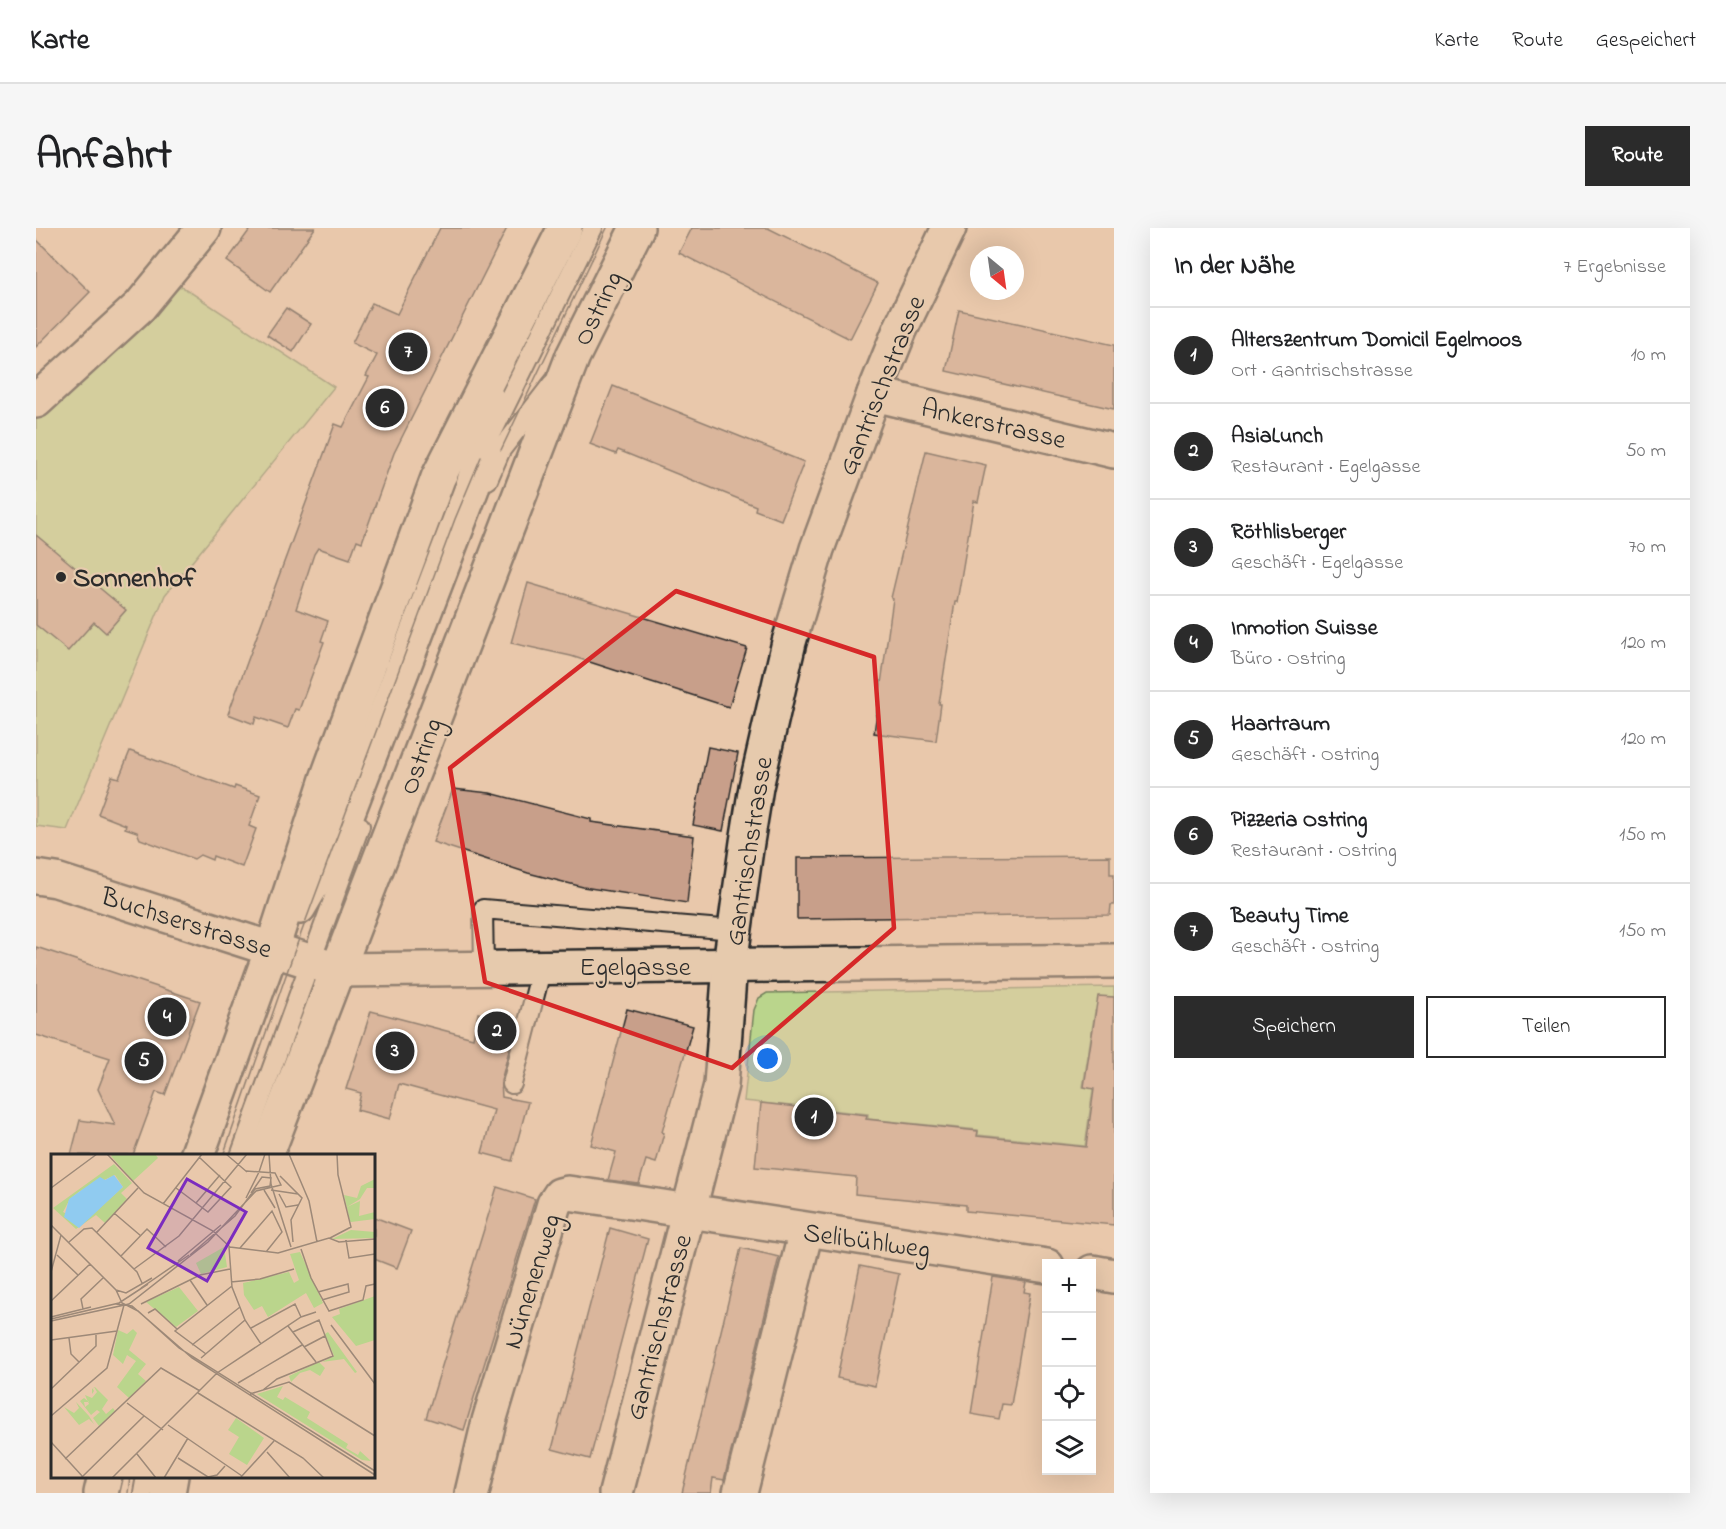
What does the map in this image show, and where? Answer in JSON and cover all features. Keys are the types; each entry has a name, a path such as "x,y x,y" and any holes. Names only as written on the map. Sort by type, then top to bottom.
{"street":[{"path":"36,401 140,306 204,228"},
{"name":"Ostring","path":"197,1154 272,949 327,779 438,478 566,228"},
{"name":"Ostring","path":"266,1154 324,966 573,356 637,228"},
{"name":"Gantrischstrasse","path":"616,1493 721,1085 734,930 756,787 789,642 817,549 874,394 900,330 949,228"},
{"name":"Ostring","path":"272,949 303,902 335,846 491,454 489,380"},
{"name":"Ankerstrasse","path":"874,394 1114,451"},
{"name":"Buchserstrasse","path":"36,877 56,880 324,966"},
{"name":"Egelgasse","path":"324,966 484,968 1114,961"},
{"name":"Nünenenweg","path":"472,1493 489,1421 557,1197 568,1193 688,1212"},
{"name":"Selibühlweg","path":"688,1212 1042,1265"},
{"path":"740,1493 806,1231"},
{"path":"1096,1273 1114,1276"},
{"path":"101,1493 105,1478"},
{"path":"168,1493 171,1478"}],"lane":[{"path":"240,1154 324,966 512,389 594,228"},
{"name":"Ostring","path":"491,454 573,356"},
{"path":"484,968 483,909 734,930"},
{"path":"512,1084 542,967"},
{"path":"142,1493 146,1478"}],"highlighted area":[{"path":"676,591 874,657 894,928 732,1068 485,982 450,768"}],"green space":[{"path":"181,286 334,387 165,595 67,830 36,826 36,420"},
{"path":"1114,987 1114,1014 1095,1011 1083,1087 1093,1089 1085,1146 978,1135 978,1130 868,1119 868,1114 744,1101 754,1010 759,998 767,993"}],"building":[{"path":"251,228 315,228 270,292 227,261"},
{"path":"440,228 507,228 394,453 362,542 357,540 350,559 318,548 314,554 296,609 328,621 321,641 324,642 299,710 295,709 288,728 256,717 254,724 228,714 335,424 343,427 369,377 366,376 377,355 352,343 372,303 397,314"},
{"path":"692,228 768,228 878,283 850,339 679,253"},
{"path":"36,239 90,292 36,347"},
{"path":"286,308 311,324 293,352 267,335"},
{"path":"959,310 1114,345 1114,409 946,371"},
{"path":"613,386 804,462 781,520 755,510 756,506 618,450 616,454 590,444"},
{"path":"926,451 986,465 978,502 974,501 957,602 955,602 939,704 941,704 936,741 874,733 893,599 891,598"},
{"name":"Sonnenhof","path":"36,535 126,610 106,633 94,622 68,651 36,625"},
{"path":"528,583 747,648 729,707 571,656 511,643"},
{"path":"708,747 738,753 723,831 693,825"},
{"path":"130,751 234,789 235,786 260,795 249,826 256,829 242,867 213,856 212,860 200,855 194,859 140,839 137,832 125,828 126,825 98,814 112,776 119,778"},
{"path":"453,789 490,793 591,819 591,822 694,836 687,903 583,887 528,873 433,842"},
{"path":"1110,856 1110,874 1114,874 1114,905 1111,905 1110,915 797,919 797,858"},
{"path":"36,947 200,1001 165,1095 156,1092 133,1154 71,1154 80,1120 115,1125 98,1089 110,1058 36,1035"},
{"path":"1098,996 1114,997 1114,1225 966,1211 966,1205 855,1194 856,1177 755,1167 761,1103 867,1115 866,1119 978,1131 977,1136 1086,1147 1094,1089 1084,1087"},
{"path":"627,1009 693,1026 662,1132 664,1133 656,1163 646,1160 639,1184 608,1180 616,1152 591,1145"},
{"path":"371,1011 473,1038 478,1013 516,1023 501,1081 502,1097 528,1102 512,1161 482,1153 494,1110 399,1084 390,1119 357,1110 361,1093 346,1089"},
{"path":"497,1187 535,1199 464,1430 426,1418"},
{"path":"375,1217 411,1231 397,1268 375,1259"},
{"path":"610,1228 648,1239 590,1459 552,1449"},
{"path":"741,1248 779,1257 724,1480 713,1478 711,1493 682,1493"},
{"path":"860,1266 899,1274 875,1386 837,1378"},
{"path":"993,1277 1026,1282 1024,1292 1030,1293 1011,1405 1002,1404 999,1419 971,1414"}],"tram line":[{"path":"501,450 607,228"},
{"path":"224,1154 293,955 455,519 481,457"},
{"path":"128,1493 130,1478"}],"place":[{"name":"Beauty Time","path":"408,352"},
{"name":"Pizzeria Ostring","path":"385,408"},
{"name":"Sonnenhof","path":"61,577"},
{"name":"Inmotion Suisse","path":"167,1017"},
{"name":"AsiaLunch","path":"497,1031"},
{"name":"Röthlisberger","path":"395,1051"},
{"name":"Haartraum","path":"144,1061"},
{"name":"Alterszentrum Domicil Egelmoos","path":"814,1117"}]}
